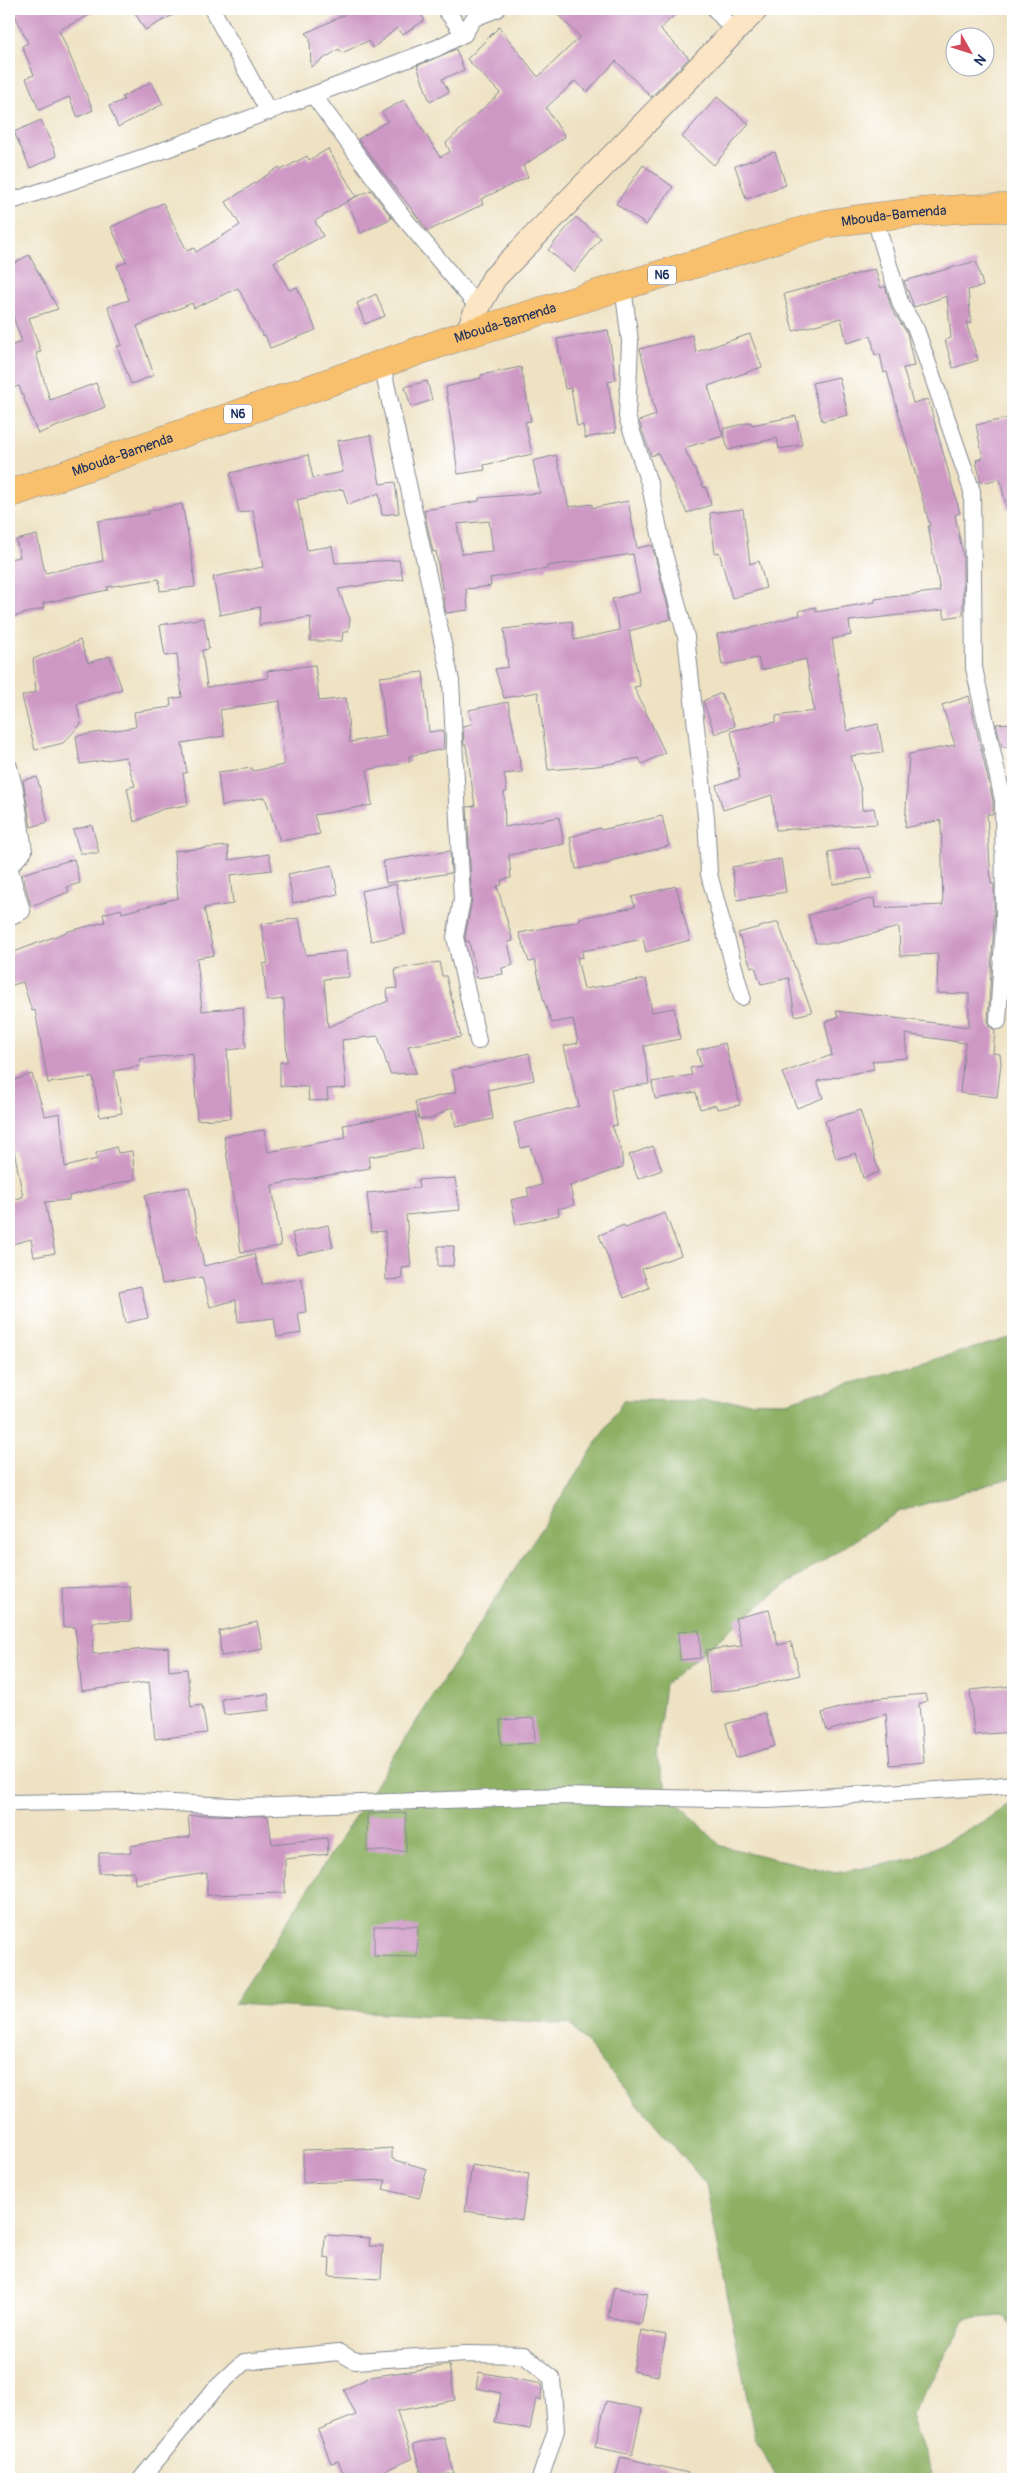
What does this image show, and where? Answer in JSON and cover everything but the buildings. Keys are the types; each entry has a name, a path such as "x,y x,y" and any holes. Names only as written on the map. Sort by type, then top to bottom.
{"highway":[{"name":"Mbouda-Bamenda","path":"9,494 467,334 825,224 874,216 973,207 1013,208"}],"street":[{"path":"212,9 269,112"},
{"path":"445,9 464,34"},
{"path":"9,202 156,153 437,48 464,34 474,18 497,9"},
{"path":"715,9 734,31"},
{"path":"467,334 478,307 494,278 756,9"},
{"path":"312,95 404,218 478,307"},
{"path":"874,216 901,305 916,329 972,491 974,668 1003,800 1004,922 998,1021"},
{"path":"623,287 630,341 627,417 650,486 664,553 686,637 706,817 709,874 742,997"},
{"path":"382,365 451,681 462,900 455,937 478,1041"},
{"path":"9,767 16,794 24,851 9,867 22,911 9,917"},
{"path":"9,1803 134,1801 249,1807 560,1796 768,1800 1013,1784"},
{"path":"141,2479 214,2390 244,2362 339,2352 355,2360 466,2354 524,2355 552,2378 556,2430 540,2479"}],"green space":[{"path":"1013,1337 1013,1477 898,1512 777,1591 665,1684 656,1757 669,1795 721,1846 836,1873 915,1858 983,1822 1013,1801 1013,2328 1003,2316 966,2319 911,2416 933,2479 778,2479 755,2439 706,2184 570,2024 234,2004 624,1400 786,1402"}]}
